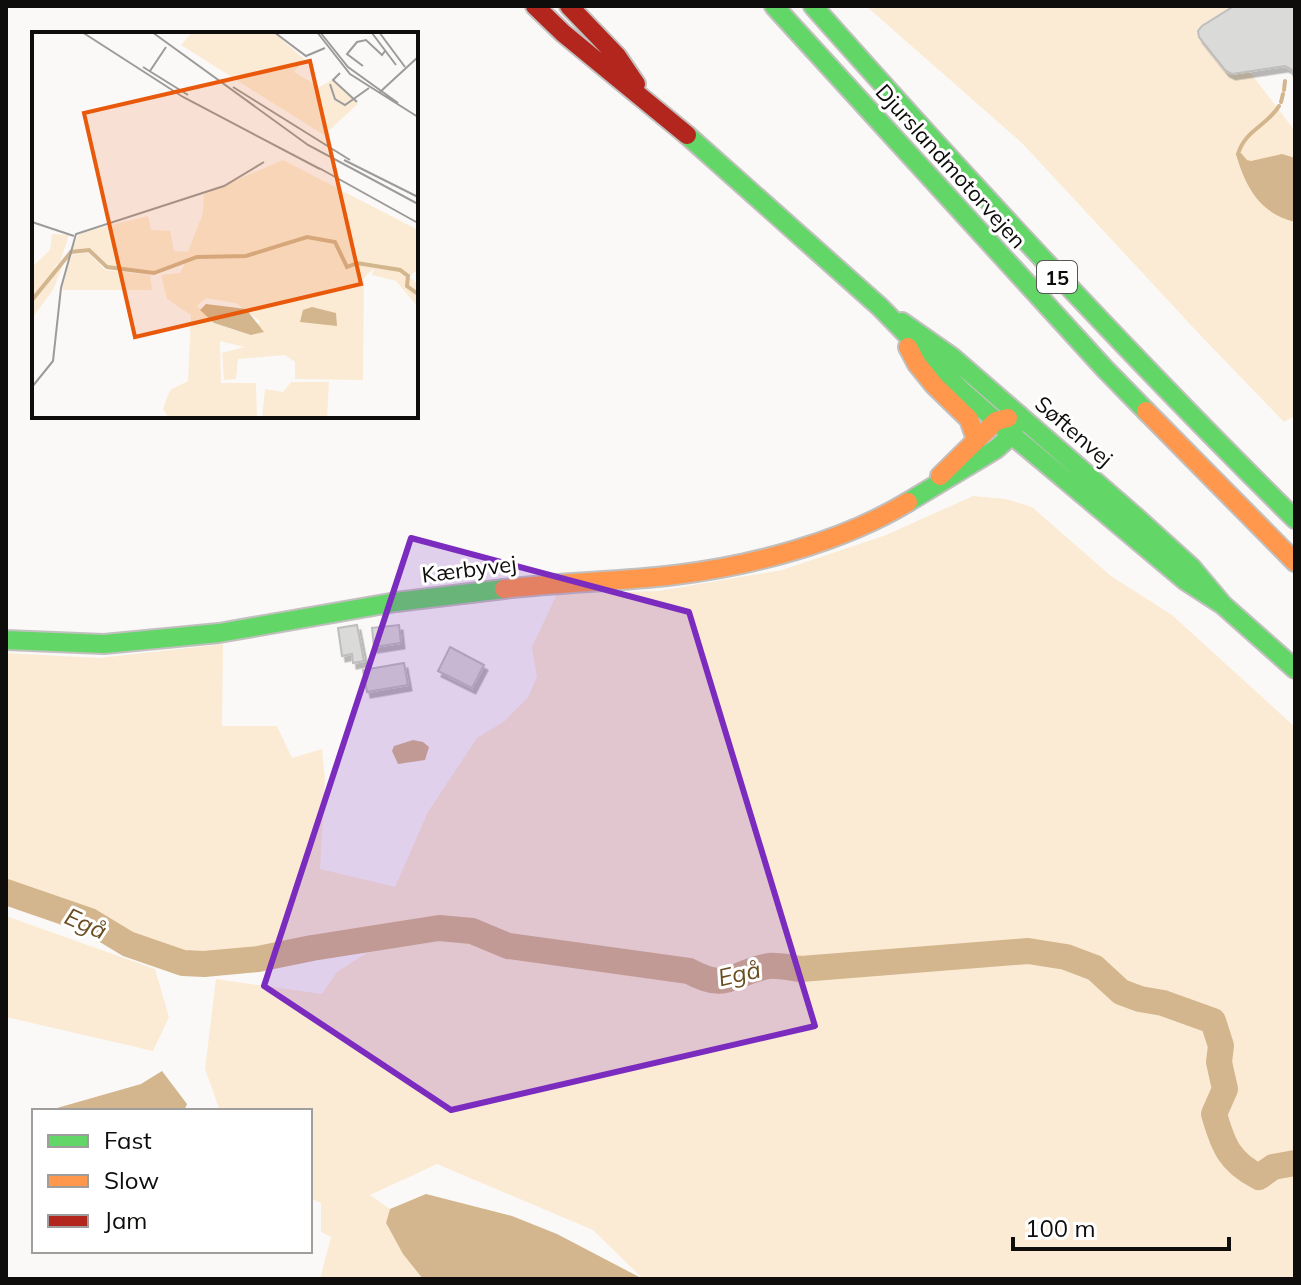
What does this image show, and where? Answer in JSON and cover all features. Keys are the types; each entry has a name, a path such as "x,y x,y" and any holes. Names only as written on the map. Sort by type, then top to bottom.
{"main road":[{"name":"Søftenvej","path":"535,6 563,33 646,99 880,307 962,391 1012,435 1186,581 1223,605"},
{"name":"Søftenvej","path":"569,6 617,56 646,99"},
{"name":"Djurslandmotorvejen","path":"774,6 1105,369 1295,562"},
{"name":"Djurslandmotorvejen","path":"813,6 955,168 1090,313 1183,411 1295,519"},
{"path":"829,25 1097,304 1295,500"},
{"name":"Søftenvej","path":"880,307 932,342 1019,415 1192,568 1223,605 1295,669"},
{"path":"898,327 917,364 969,419 976,439"},
{"path":"925,492 996,421 1019,415"},
{"path":"925,492 996,449 1012,435 1019,415"},
{"name":"Kærbyvej","path":"6,640 104,644 190,636 411,600 533,585 677,575 764,558 844,535 885,516 925,492"}],"highlighted area":[{"path":"411,538 689,612 815,1026 451,1110 264,986"}],"shaded area":[{"path":"866,6 1234,6 1202,26 1199,37 1226,71 1249,71 1295,131 1295,416 1284,422 1022,143"},
{"path":"1241,153 1251,161 1282,154 1295,158 1295,222 1272,212 1256,197 1240,166 1236,154"},
{"path":"973,496 1006,499 1032,507 1111,576 1172,615 1295,727 1295,1279 643,1279 593,1230 437,1164 370,1195 390,1209 386,1223 423,1279 320,1279 331,1237 321,1232 321,1203 312,1199 312,1109 219,1109 205,1069 216,979 322,994 337,972 376,947 375,933 198,961 134,941 95,917 6,887 6,653 99,658 223,644 222,726 277,726 292,758 322,749 325,779 320,869 395,887 428,812 477,738 505,721 528,697 537,677 532,647 557,594 658,591 782,570 886,535"},
{"path":"413,740 429,747 425,760 398,764 392,751 394,746"},
{"path":"6,916 155,969 169,1017 153,1051 6,1017"},
{"path":"162,1071 187,1104 185,1109 56,1109 57,1108 141,1084"},
{"path":"426,1194 512,1216 557,1234 643,1279 423,1279 403,1254 386,1223 390,1209"}],"building":[{"path":"1234,6 1295,6 1295,81 1292,70 1285,66 1232,74 1226,71 1199,37 1198,31"},
{"path":"357,625 364,661 353,663 352,654 342,656 338,628"},
{"path":"399,625 401,643 374,647 372,628"},
{"path":"450,647 484,665 472,688 438,671"},
{"path":"404,663 408,685 367,692 363,670"}],"waterway":[{"path":"1284,90 1285,81"},
{"path":"1281,102 1283,94"},
{"path":"1238,154 1251,133 1279,106"},
{"name":"Egå","path":"6,892 90,921 128,944 183,963 258,959 439,928 472,931 508,946 689,971 722,981 769,966 801,969 1028,951 1066,957 1095,968 1121,992 1213,1021 1221,1046 1219,1062 1225,1089 1214,1114 1229,1152 1259,1177 1273,1167 1295,1163"}],"traffic: fast":[{"path":"774,6 1146,411"},
{"path":"813,6 1050,267 1295,519"},
{"path":"687,135 880,307 962,391 1012,435 1186,581 1223,605"},
{"path":"902,322 952,357 1137,518 1192,568 1223,605 1295,669"},
{"path":"908,502 996,449 1012,435 1019,415"},
{"path":"6,640 104,644 219,633 396,602 504,589"}],"traffic: slow":[{"path":"908,347 934,385 969,419 976,439"},
{"path":"1146,411 1295,562"},
{"path":"940,476 996,421 1008,418"},
{"path":"504,589 654,577 734,565 825,540 908,502"}],"traffic: jam":[{"path":"535,6 563,33 687,135"},
{"path":"569,6 617,56 636,84"}]}
